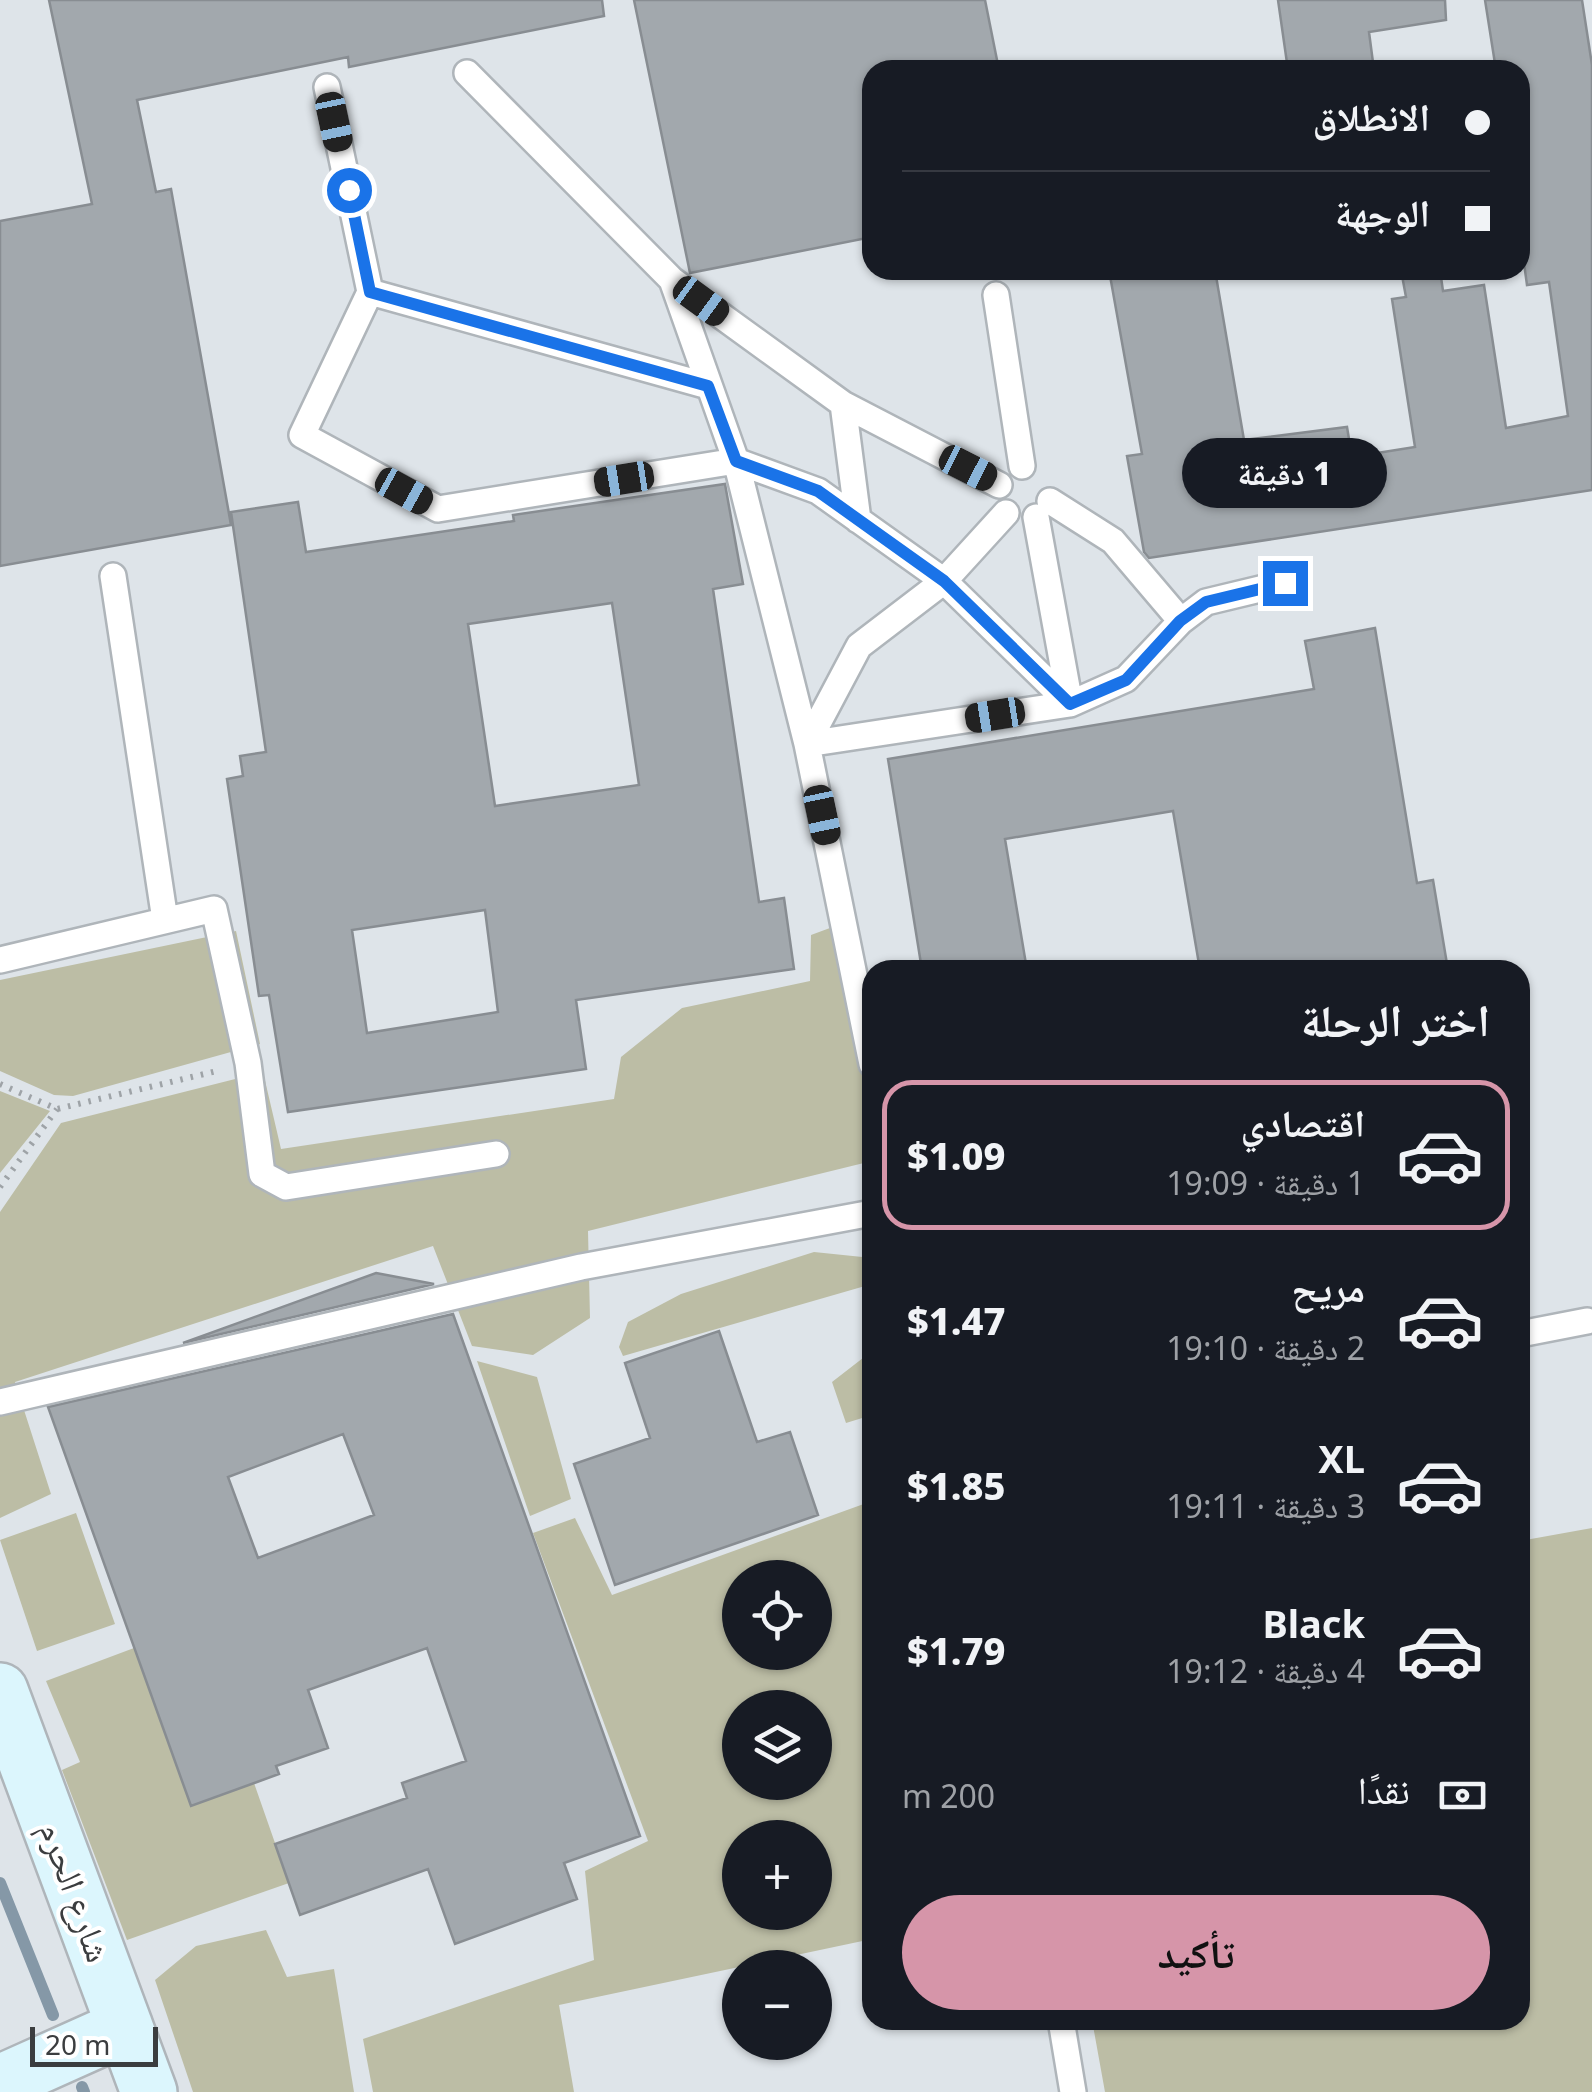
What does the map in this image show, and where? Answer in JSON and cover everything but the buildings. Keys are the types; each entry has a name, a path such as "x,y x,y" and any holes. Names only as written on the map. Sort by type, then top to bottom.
{"street":[{"name":"شارع الحرم","path":"0,1692 149,2092"},
{"path":"0,2084 126,2027"}],"lane":[{"path":"467,73 672,280 843,404 999,484"},
{"path":"327,87 370,292 302,436 438,509 736,461 818,491 944,581 1070,704"},
{"path":"672,280 736,461 808,744 862,1014"},
{"path":"370,292 708,386"},
{"path":"996,295 1022,466"},
{"path":"843,404 858,520"},
{"path":"1043,509 1021,520 1006,513 998,500 999,484 1007,472 1022,466 1039,470 1050,484 1043,509 1070,704"},
{"path":"1043,509 1113,541 1180,621"},
{"path":"808,744 859,646 944,581 1006,513"},
{"path":"113,576 165,920"},
{"path":"808,744 1070,704 1126,680 1180,621 1206,602 1285,583"},
{"path":"0,960 214,909 248,1063 262,1174 286,1186 496,1154"},
{"path":"0,1402 581,1266 862,1215"},
{"path":"1530,1332 1587,1321"},
{"path":"1063,2030 1073,2092"}],"path":[{"path":"0,1084 57,1109 248,1063"},
{"path":"0,1186 57,1109"}],"green space":[{"path":"838,925 862,1043 862,1163 588,1231 590,1318 533,1355 472,1346 433,1246 15,1382 51,1494 0,1518 0,1212 61,1123 263,1072 281,1149 614,1099 621,1057 682,1008 810,981 811,935"},
{"path":"236,931 260,1044 73,1096 54,1095 0,1071 0,980"},
{"path":"0,1091 50,1111 0,1173"},
{"path":"814,1252 862,1257 862,1287 623,1356 619,1347 628,1322 681,1294"},
{"path":"862,1359 862,1418 846,1423 832,1382"},
{"path":"477,1361 537,1377 571,1499 530,1516"},
{"path":"862,1505 862,1941 820,1950 722,1950 722,1971 559,2005 574,2092 373,2092 363,2039 594,1960 585,1871 648,1841 533,1533 575,1518 612,1595"},
{"path":"76,1513 115,1624 37,1651 0,1540"},
{"path":"1592,1528 1592,2092 1105,2092 1094,2030 1530,2030 1530,1539"},
{"path":"134,1648 191,1805 254,1783 289,1883 127,1940 62,1770 80,1762 46,1681"},
{"path":"266,1930 287,1977 334,1969 354,2092 193,2092 155,1980 196,1946"}],"waterway":[{"path":"0,1883 53,2015"},
{"path":"82,2087 84,2092"}],"route":[{"path":"349,190 370,292 708,386 736,461 818,491 944,581 1070,704 1126,680 1180,621 1206,602 1285,583"}]}
